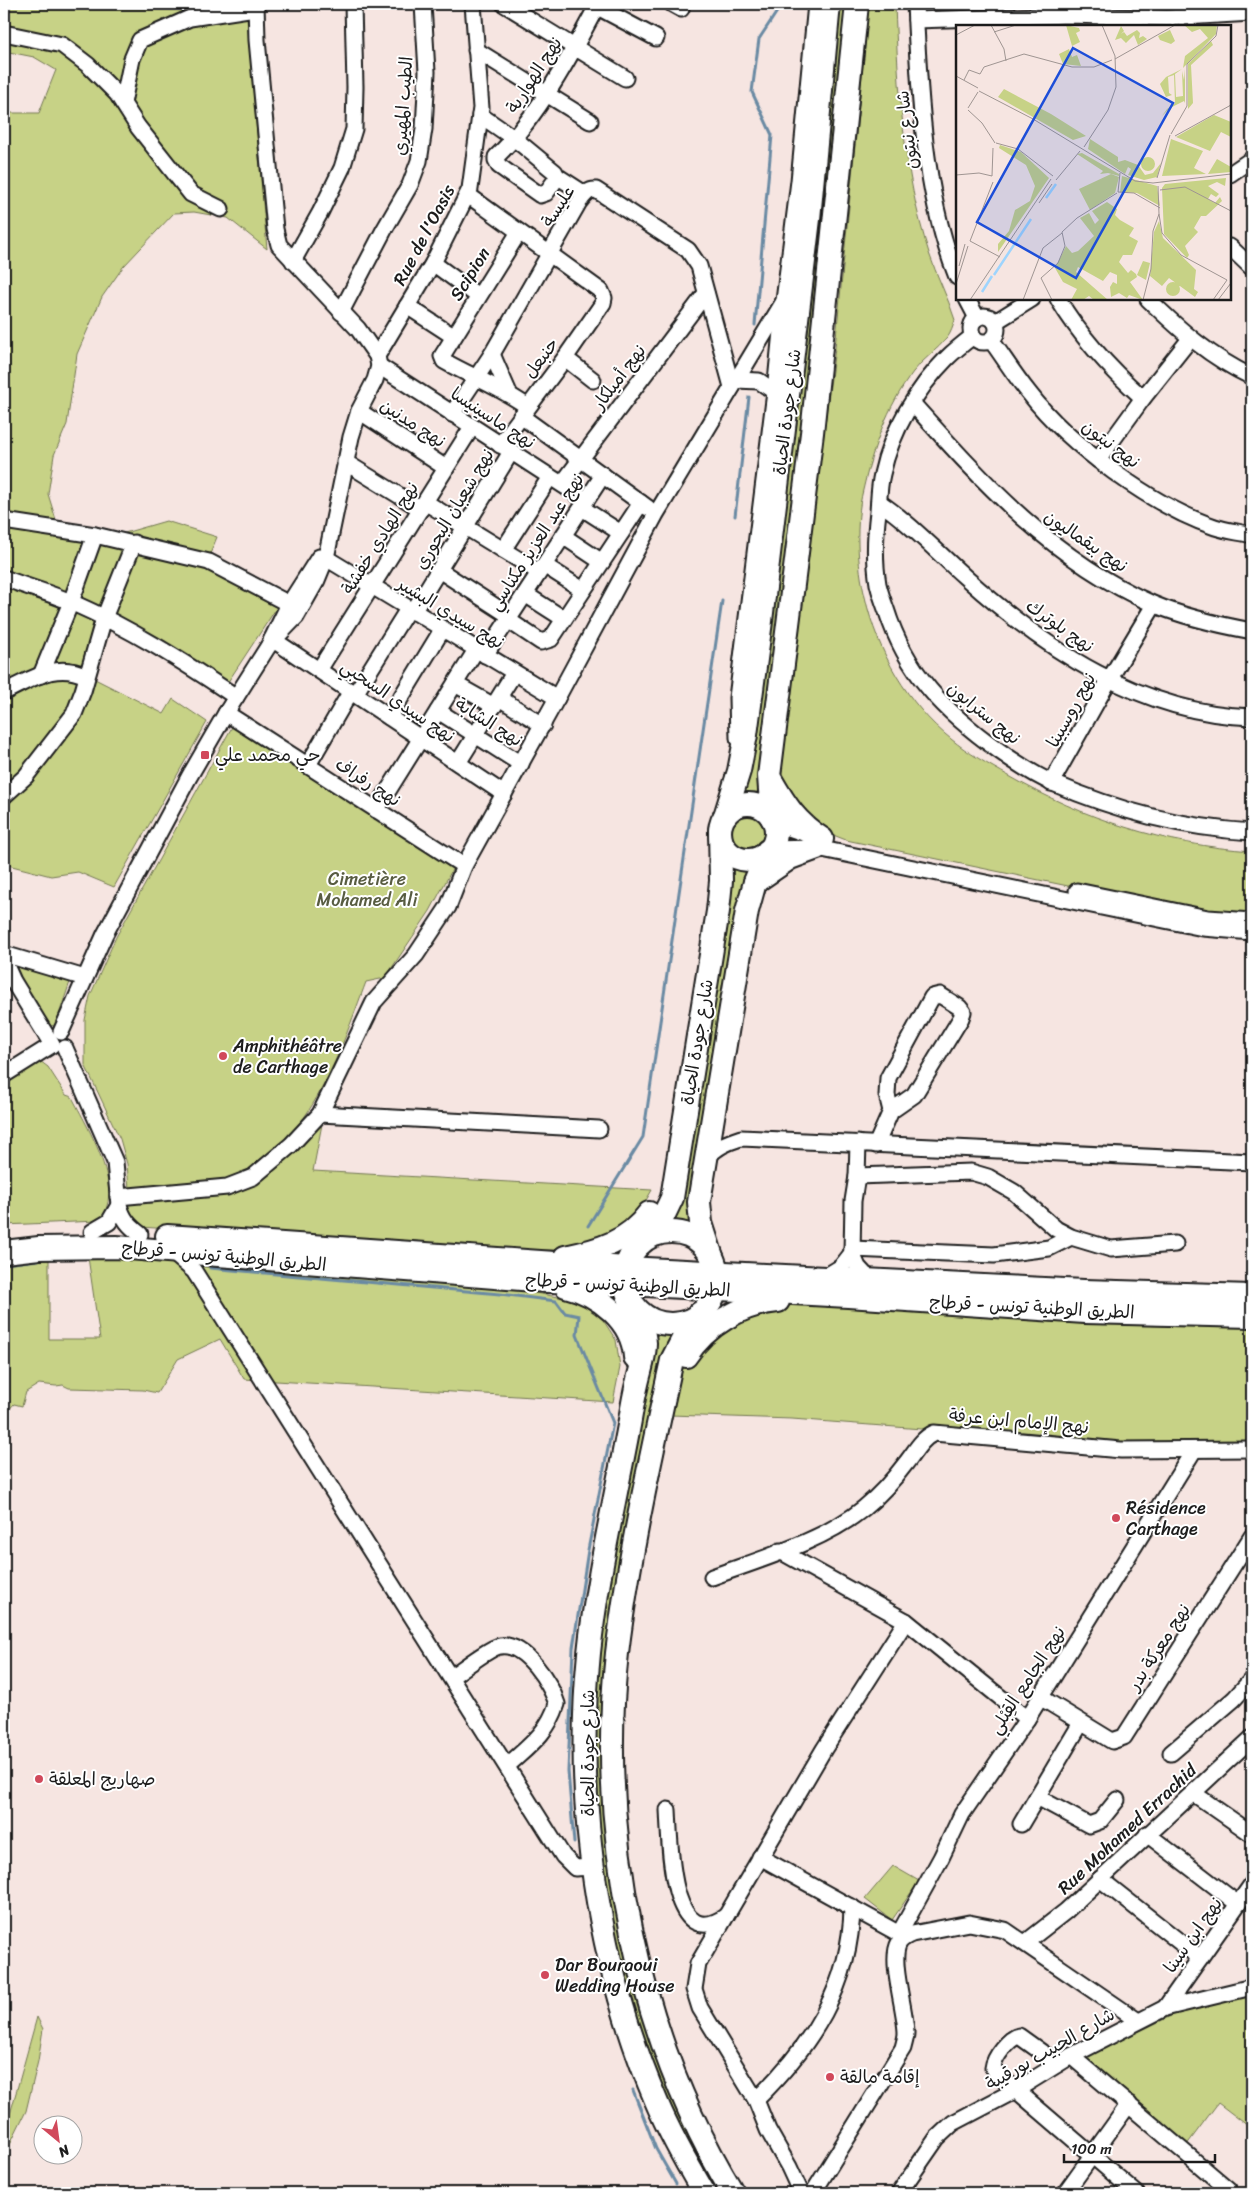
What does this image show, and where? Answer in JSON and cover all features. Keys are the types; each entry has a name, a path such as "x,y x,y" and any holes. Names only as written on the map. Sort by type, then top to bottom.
{"highway":[{"name":"شارع جودة الحياة","path":"704,2193 680,2152 657,2103 634,2043 608,1949 593,1867 585,1780 589,1653 637,1382 642,1368 645,1341 644,1332 627,1284 631,1255 662,1219 672,1198 718,911 721,881 722,823 739,771 746,735 784,444 809,219 829,4"},
{"name":"شارع جودة الحياة","path":"733,2193 703,2140 680,2092 658,2032 619,1862 615,1821 613,1719 617,1655 633,1551 672,1360 682,1340 700,1313 710,1302 714,1273 698,1202 707,1158 747,911 755,882 768,850 774,841 776,832 769,776 813,423 857,4"},
{"path":"755,882 790,858 819,844 790,812 769,776"},
{"path":"768,850 752,859 736,857 724,846 722,823 737,806 753,804 767,812 773,820"},
{"path":"543,1272 617,1242 636,1228 659,1199 682,1142"},
{"name":"الطريق الوطنية تونس - قرطاج","path":"4,1237 39,1233 92,1232 140,1234 543,1272 627,1284 714,1273 740,1273 1084,1291 1252,1296"},
{"path":"640,1244 652,1236 665,1232 679,1233 692,1237 704,1245 714,1273"},
{"path":"704,1234 740,1273"},
{"name":"الطريق الوطنية تونس - قرطاج","path":"4,1252 39,1248 108,1247 543,1272"},
{"path":"543,1272 602,1302 614,1312 625,1327 632,1342 637,1382"},
{"name":"الطريق الوطنية تونس - قرطاج","path":"714,1273 848,1296 1085,1312 1252,1316"},
{"path":"627,1284 646,1316 668,1324 685,1321 700,1313"},
{"path":"666,1388 692,1346 709,1329 747,1307 766,1302 848,1296"}],"street":[{"path":"293,261 320,213 342,168 354,129 354,4"},
{"name":"الطيب المهيري","path":"342,312 384,230 410,185 419,161 424,129 427,72 424,4"},
{"name":"Rue de l'Oasis","path":"328,541 359,410 375,380 378,361 433,263 468,195 480,115 473,4"},
{"path":"504,4 625,78"},
{"path":"596,4 656,38"},
{"name":"نهج الهوارية","path":"557,176 546,193 540,194 499,166 496,157 515,139 545,94 575,47 596,4"},
{"path":"739,771 737,698 757,551 799,181 816,4"},
{"name":"شارع نبتون","path":"915,4 921,92 934,200 948,254 956,274"},
{"path":"123,103 132,59 140,40 190,18 255,6 275,229 279,246 358,329 378,361"},
{"path":"916,20 1167,22 1252,13"},
{"path":"4,33 62,45 106,80 138,127 191,194 221,208"},
{"path":"476,50 590,121"},
{"path":"480,115 515,139 555,172 557,176 585,194"},
{"path":"1231,173 1252,159"},
{"name":"عليسة","path":"452,414 492,354 585,194 592,190 596,190 688,250 699,266 734,384"},
{"path":"468,195 549,256"},
{"name":"Scipion","path":"475,379 443,360 442,354 519,232"},
{"path":"1231,248 1252,268"},
{"name":"حنبعل","path":"506,448 525,412 603,303 604,298 601,292 549,256"},
{"path":"433,263 478,296"},
{"name":"نهج أميلكار","path":"503,550 556,481 581,459 706,293"},
{"path":"968,300 977,318"},
{"path":"996,322 1030,300"},
{"path":"1059,300 1082,334 1124,382 1143,398"},
{"path":"1149,300 1190,339 1222,362 1252,377"},
{"path":"118,1201 228,1187 253,1177 291,1145 320,1114 374,1002 416,955 448,907 464,866 558,698 656,514 784,301"},
{"path":"408,306 453,336"},
{"path":"987,316 996,322 997,332 991,340 981,342 973,336 971,326 977,318 987,316"},
{"name":"نهج سترابون","path":"973,336 947,358 924,385 912,404 889,451 882,474 875,540 878,585 890,624 914,670 933,696 975,733 1010,759 1051,783 1126,810 1170,822 1252,832"},
{"path":"1098,460 1143,398 1190,339"},
{"name":"نهج نبتون","path":"991,340 1029,394 1064,432 1098,460 1137,488 1184,514 1216,527 1249,531"},
{"path":"492,354 509,393 525,412 581,459 656,514"},
{"path":"565,358 593,380"},
{"name":"نهج ماسينيسا","path":"378,361 452,414 556,481 621,533"},
{"path":"475,379 509,393"},
{"path":"734,384 759,381 775,392"},
{"name":"نهج بيقماليون","path":"912,404 969,467 1051,544 1098,574 1154,604 1252,631"},
{"name":"نهج مدنين","path":"359,410 446,468"},
{"name":"نهج الهادي خفشة","path":"319,670 472,427"},
{"name":"نهج شعبان البحوري","path":"308,766 353,693 439,570 465,527 506,448"},
{"path":"346,462 503,550 583,590"},
{"name":"نهج عبد العزيز مكناسي","path":"376,810 455,684 509,618 603,475"},
{"name":"نهج بلوترك","path":"879,502 906,521 996,604 1067,656 1108,680 1147,696 1183,707 1211,714 1252,717"},
{"path":"439,570 509,618 540,642 550,639 641,503"},
{"path":"4,521 95,535 208,562 290,604"},
{"path":"41,674 71,602 95,535"},
{"path":"563,536 602,562"},
{"path":"272,641 296,617 317,580 326,558 328,541"},
{"path":"4,1075 57,1042 114,916 226,712 272,641 290,604 328,541"},
{"path":"4,796 26,776 74,714 104,618 134,543"},
{"name":"نهج سيدي البشير","path":"326,558 442,630 558,698"},
{"path":"4,578 71,602 104,618 178,658 236,697"},
{"path":"525,594 564,619"},
{"name":"نهج روسبينا","path":"1051,783 1108,680 1154,604"},
{"path":"389,717 442,630"},
{"name":"نهج سيدي السحبي","path":"272,641 319,670 504,794"},
{"path":"4,692 41,674 59,669 78,672 86,676"},
{"path":"458,763 514,673"},
{"path":"455,684 542,725"},
{"name":"نهج الشابة","path":"438,711 520,764"},
{"name":"نهج رفراف","path":"226,712 464,866"},
{"path":"773,820 805,835 819,844 1203,928 1252,932"},
{"path":"768,850 819,844 1208,918 1252,922"},
{"path":"4,954 85,978"},
{"path":"4,961 18,990 57,1042 115,1162 118,1201 126,1222 140,1234"},
{"path":"876,1145 891,1111 914,1095 961,1018 963,1012 960,1006 940,995 932,997 888,1078 887,1095 891,1111"},
{"path":"714,1112 724,1130 741,1138"},
{"path":"320,1114 599,1129"},
{"path":"707,1158 715,1148 741,1138 1252,1162"},
{"path":"858,1144 857,1176 853,1201 852,1251 858,1267 870,1280"},
{"path":"971,1172 973,1150"},
{"path":"857,1176 971,1172 988,1177 1014,1192 1056,1229 1071,1237 1111,1249 1175,1244"},
{"path":"92,1232 109,1222 118,1201"},
{"path":"852,1251 994,1255 1049,1248 1071,1237"},
{"path":"822,1278 837,1270 852,1251"},
{"path":"172,1252 194,1271 566,1861 575,1868 593,1867"},
{"name":"نهج الإمام ابن عرفة","path":"712,1577 813,1539 864,1508 899,1473 924,1439 934,1433 1121,1450 1252,1449"},
{"name":"نهج الجامع القِبْلي","path":"813,2193 903,2048 906,2033 896,1965 897,1950 902,1935 942,1858 962,1814 1027,1718 1194,1450"},
{"name":"نهج معركة بدر","path":"1040,1697 1112,1741 1124,1737 1252,1536"},
{"path":"780,1551 906,1621 1027,1718"},
{"path":"801,2193 768,2130 756,2100 700,2008 694,1989 698,1964 824,1748 906,1621"},
{"path":"451,1677 499,1646 509,1646 524,1654 539,1669 557,1704 553,1718 544,1732 507,1766"},
{"path":"1171,1753 1234,1699 1252,1679"},
{"path":"1020,1824 1081,1723"},
{"name":"Rue Mohamed Errachid","path":"1024,1943 1066,1911 1147,1834 1251,1740"},
{"path":"1193,1793 1252,1834"},
{"path":"1036,1797 1089,1825 1100,1821 1117,1800"},
{"path":"668,1810 676,1891 684,1910 695,1921 703,1924 718,1922 726,1916"},
{"path":"1147,1834 1238,1904"},
{"path":"760,1857 902,1935 969,1923 1005,1930 1138,2021"},
{"path":"1100,1879 1200,1958"},
{"name":"نهج ابن سينا","path":"1165,2008 1252,1884"},
{"path":"756,2100 788,2065 816,2027 832,2001 842,1974 850,1941 852,1907"},
{"name":"شارع الحبيب بورقيبة","path":"899,2193 937,2138 953,2123 1016,2090 1064,2060 1165,2008 1252,1986"},
{"path":"1136,2193 995,2072 993,2068 995,2060 1014,2037 1020,2036 1064,2060 1129,2104 1229,2190"},
{"path":"1066,2193 1129,2104"}],"green space":[{"path":"4,4 248,4 246,7 267,249 228,218 194,212 174,213 123,267 102,297 77,354 67,424 54,455 48,494 57,523 121,534 166,521 217,537 208,559 285,595 224,688 108,619 89,676 164,714 173,699 207,722 114,887 78,872 51,876 8,865 4,871 4,113 39,113 56,70 34,57 4,51"},
{"path":"832,4 847,4 815,345 760,792 738,791"},
{"path":"869,4 895,4 900,98 913,192 929,253 955,320 947,338 913,372 888,413 871,458 863,490 858,530 860,571 870,617 877,637 896,676 921,710 951,739 994,768 1066,805 1126,827 1188,843 1252,851 1252,920 1208,915 846,840 818,829 778,778 835,348"},
{"name":"Cimetière Mohamed Ali","path":"232,727 453,868 430,911 385,978 366,982 332,1069 317,1097 299,1124 279,1147 255,1166 224,1180 129,1189 127,1164 120,1139 85,1065 85,1020 90,996 116,937"},
{"path":"752,811 760,814 766,820 769,832 766,844 760,850 744,853 736,850 730,844 727,828 730,820 736,814"},
{"path":"728,867 739,871 751,872 695,1229 679,1225 663,1225"},
{"path":"14,965 70,982 55,1026 45,1025 9,970"},
{"path":"40,1061 48,1067 66,1095 72,1097 102,1159 109,1194 106,1209 98,1221 4,1225 4,1083"},
{"path":"322,1124 313,1171 652,1190 641,1209 612,1234 564,1250 499,1250 140,1227 131,1221 126,1204 228,1192"},
{"path":"88,1257 500,1287 570,1299 585,1306 603,1320 616,1340 620,1367 613,1402 244,1379 220,1339 178,1359 157,1393 143,1390 69,1388 63,1385 39,1384 26,1392 22,1406 14,1404 5,1414 4,1265 49,1259 49,1339 100,1339"},
{"path":"768,1304 850,1305 1252,1327 1252,1442 1116,1444 792,1419 670,1415 677,1377 695,1347"},
{"path":"651,1326 681,1329 607,1719 654,2034 728,2193 713,2193 664,2100 627,1996 593,1822 596,1654"},
{"path":"893,1866 919,1881 892,1920 865,1899"},
{"path":"1252,1993 1252,2129 1218,2103 1186,2146 1082,2059 1175,2014"},
{"path":"37,2017 43,2029 38,2061 26,2111 4,2156 4,2136"}],"waterway":[{"path":"755,325 772,135 752,92 759,39 782,4"},
{"path":"735,516 749,397"},
{"path":"588,1226 643,1137 722,601"},
{"path":"4,1264 38,1260"},
{"path":"210,1268 500,1294 556,1301 565,1313 579,1316 577,1335 613,1423 588,1550 573,1648 568,1771 574,1843"},
{"path":"633,2090 656,2149 676,2184"}],"place":[{"name":"حي محمد علي","path":"205,755"},
{"name":"Amphithéâtre de Carthage","path":"223,1056"},
{"name":"Résidence Carthage","path":"1116,1518"},
{"name":"صهاريج المعلقة","path":"39,1779"},
{"name":"Dar Bouraoui Wedding House","path":"545,1975"},
{"name":"إقامة مالقة","path":"830,2077"}]}
